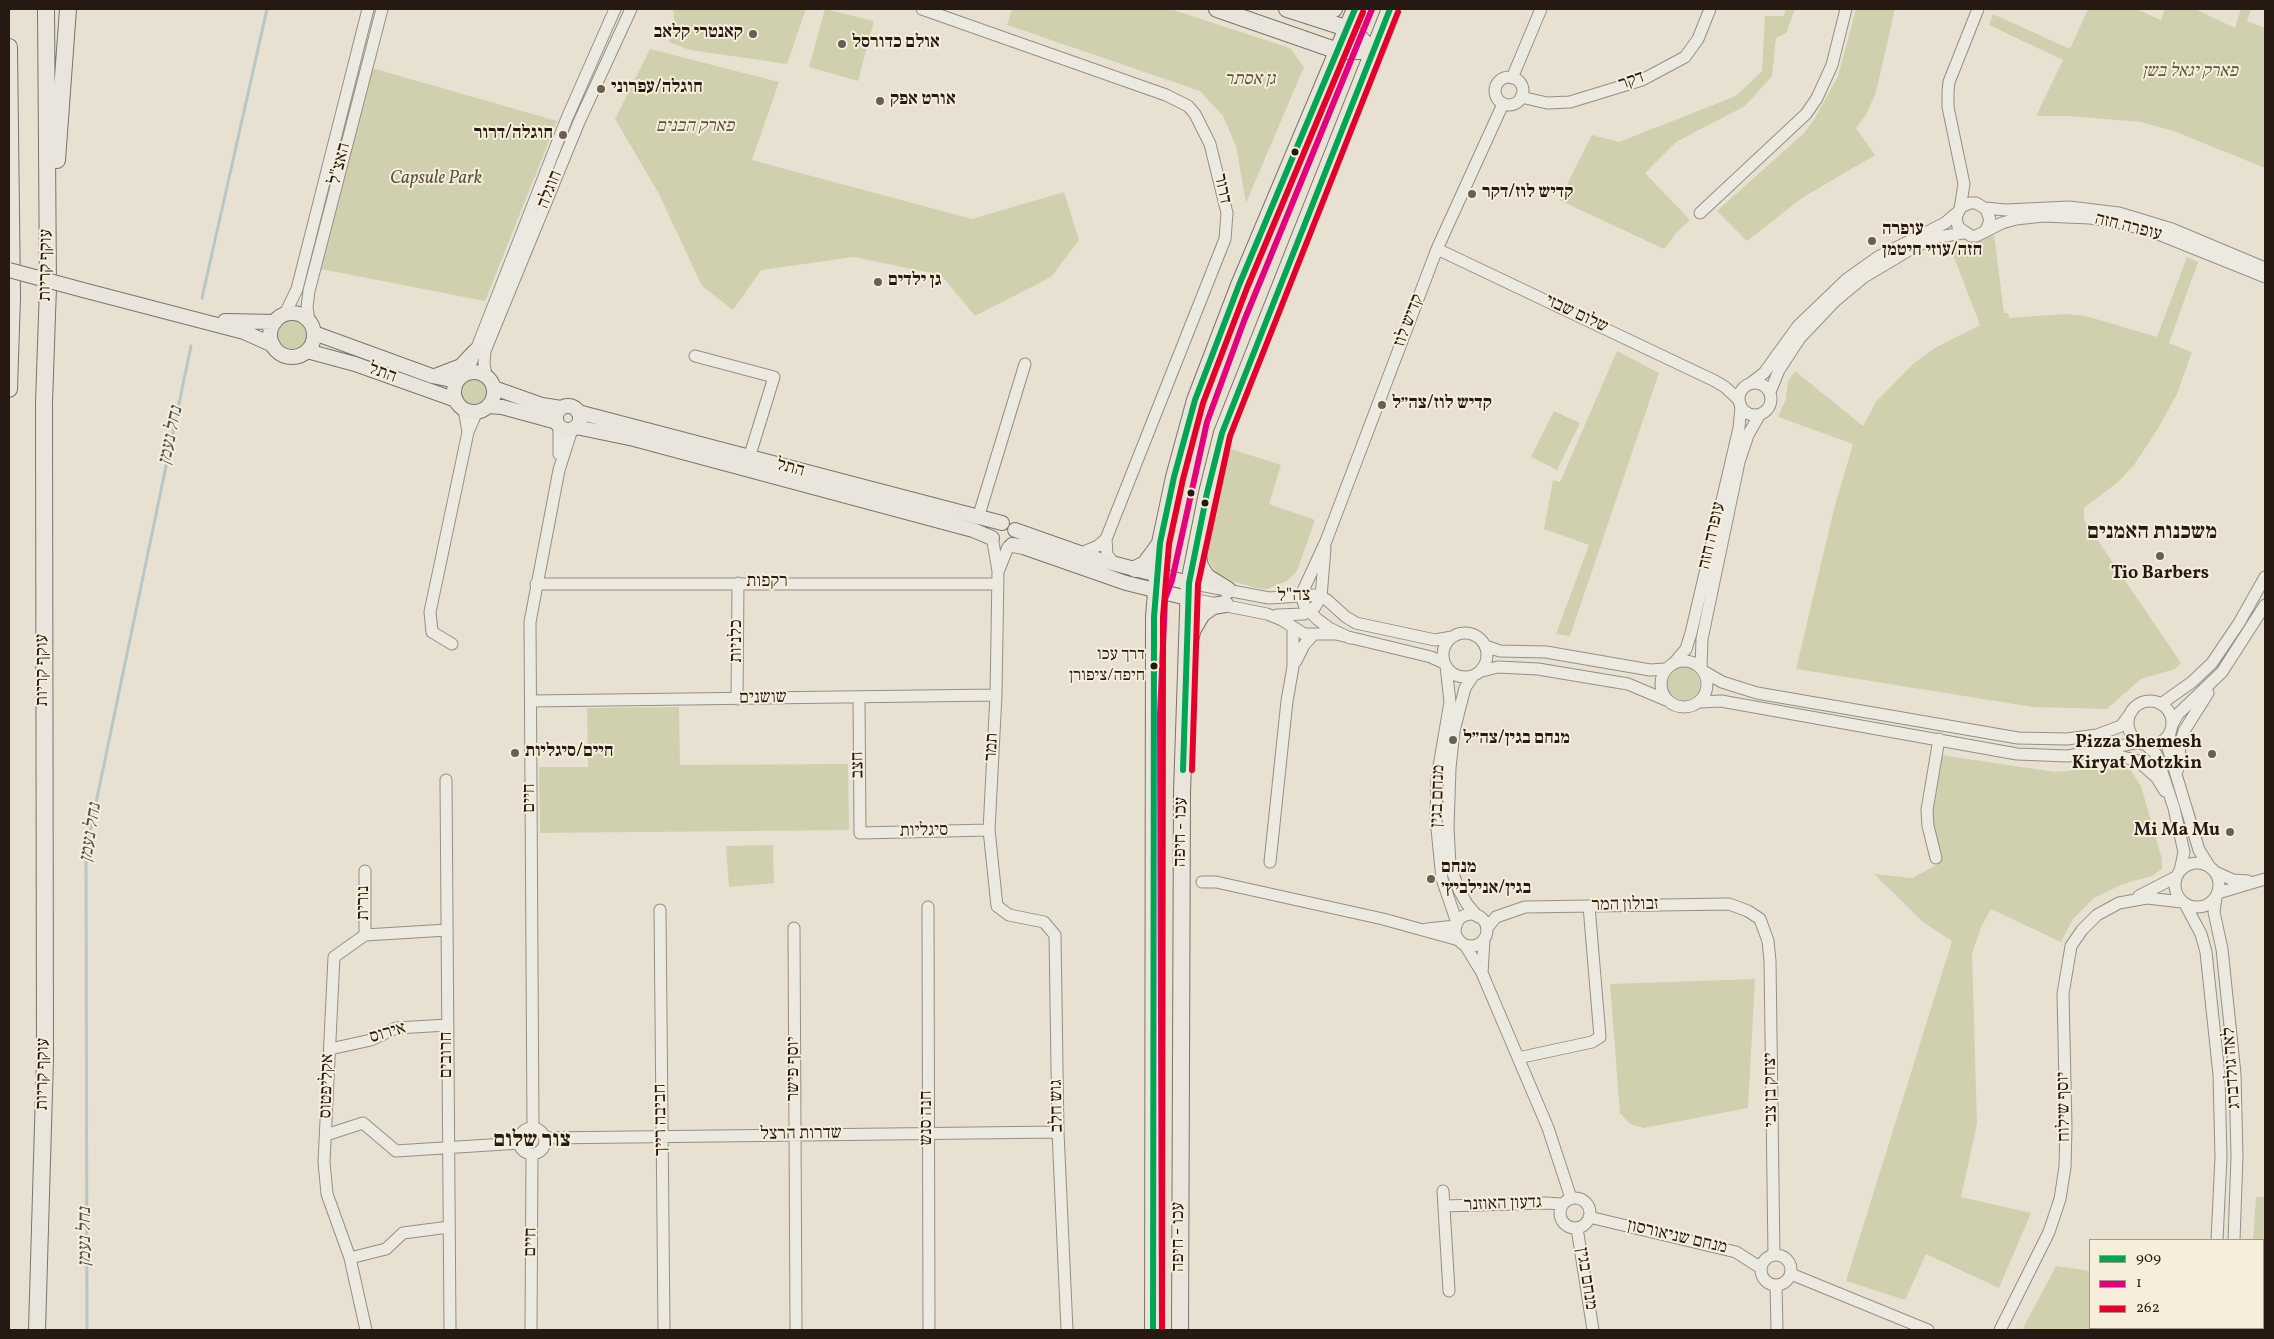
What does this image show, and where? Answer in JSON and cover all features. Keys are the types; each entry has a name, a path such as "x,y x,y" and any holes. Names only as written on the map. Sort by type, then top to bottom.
{"highway":[{"name":"עוקף קריות","path":"37,1330 45,1058 44,402 48,287 46,9"},
{"path":"48,287 68,9"},
{"path":"1217,9 1338,51 1372,51"},
{"path":"1289,9 1313,12 1334,9"},
{"path":"1289,9 1346,28 1360,38 1372,51"},
{"name":"עכו - חיפה","path":"1153,1330 1152,788 1155,583 1160,543 1174,476 1194,400 1239,285 1355,9"},
{"name":"עכו - חיפה","path":"1180,1330 1180,1077 1185,662 1188,590 1222,432 1390,9"},
{"path":"1305,39 1320,54 1323,70 1320,92"},
{"name":"עוקף קריות","path":"9,47 12,297 9,389"},
{"path":"9,320 10,342"},
{"path":"1135,569 1141,567 1149,559 1160,543"},
{"path":"1185,662 1197,621 1212,606 1227,597 1203,572 1198,560 1196,546"}],"main road":[{"path":"9,270 244,332 273,345"},
{"path":"182,316 223,321 280,318 298,314 312,327 311,346 307,351 301,355 287,356 280,353 273,345 270,335 280,318"},
{"name":"התל","path":"312,327 432,376 462,377"},
{"name":"התל","path":"307,351 355,364 471,406 502,406 566,426 634,439 973,530 993,540"},
{"path":"432,376 461,366 475,351"},
{"path":"494,388 493,398 471,406 455,387 462,377 480,373 486,376 494,388 542,405 561,408 569,406 578,412 580,420 566,426 556,414 561,408"},
{"name":"התל","path":"578,412 1002,523"},
{"path":"1002,523 1010,524 1015,530 1135,569 1155,583 1023,547 1000,547 993,540 995,527 1002,523"},
{"path":"1010,546 1016,538 1015,530"},
{"name":"צה\"ל","path":"1155,583 1188,590"}],"street":[{"name":"האצ\"ל","path":"280,318 297,289 368,9"},
{"name":"האצ\"ל","path":"312,327 307,307 309,291 382,9"},
{"name":"חוגלה","path":"462,377 475,351 566,118 615,9"},
{"name":"חוגלה","path":"486,376 485,351 579,122 631,9"},
{"name":"דרור","path":"922,9 1166,95 1188,106 1195,114 1210,144 1227,213 1225,239 1106,540"},
{"path":"1512,78 1541,9"},
{"name":"דקר","path":"1521,97 1547,102 1570,102 1642,80 1685,57 1698,39 1710,9"},
{"path":"1700,213 1806,114 1817,98 1832,65 1846,9"},
{"path":"1963,233 1956,222 1964,193 1962,170 1948,107 1949,82 1978,9"},
{"path":"1512,78 1521,85 1521,97 1511,105 1503,104 1496,97 1495,89 1500,81 1512,78"},
{"name":"קדיש לוז","path":"1302,595 1326,541 1437,249 1503,104"},
{"path":"1962,170 1990,220 1986,230 1976,236 1963,233 1939,237 1916,246 1864,277 1835,301 1800,338 1779,370 1770,392 1770,406 1760,414 1748,414 1740,403 1740,395 1749,384 1764,373 1798,326 1847,279 1884,253 1945,223 1970,203 1982,206"},
{"name":"עופרה חזה","path":"1982,206 2006,210 2069,207 2119,213 2172,229 2265,268"},
{"name":"עופרה חזה","path":"1986,230 2010,220 2043,216 2074,216 2112,221 2164,236 2265,277"},
{"name":"שלום שבזי","path":"1437,249 1715,381 1740,403"},
{"path":"695,356 774,377 748,458 739,464 729,465"},
{"path":"978,518 1025,364"},
{"name":"שלום שבזי","path":"1715,381 1749,384"},
{"path":"1749,384 1762,385 1770,392"},
{"name":"עופרה חזה","path":"1670,666 1686,649 1691,633 1739,428 1740,403"},
{"path":"452,644 432,632 430,612 468,432 471,406"},
{"name":"עופרה חזה","path":"1702,670 1702,639 1739,462 1748,435 1760,414"},
{"name":"חיים","path":"533,1128 530,622 566,426"},
{"name":"תמר","path":"993,540 998,578 996,695 989,830 997,906 1009,915"},
{"path":"1081,553 1098,546 1106,540"},
{"path":"1106,540 1106,555 1115,564"},
{"name":"קדיש לוז","path":"1321,597 1326,541"},
{"name":"תמר","path":"998,578 1010,546"},
{"path":"2161,704 2192,682 2212,663 2239,623 2265,577"},
{"name":"רקפות","path":"536,584 738,583 998,578"},
{"name":"כלניות","path":"737,699 738,583"},
{"name":"צה\"ל","path":"1188,590 1227,597 1269,598 1302,595 1321,597 1356,623 1435,640 1452,637"},
{"path":"1302,595 1309,612 1329,628 1350,638"},
{"name":"צה\"ל","path":"1227,597 1276,617 1299,633 1329,633 1431,657 1445,664"},
{"path":"1261,612 1295,616 1309,612 1315,607 1321,597"},
{"path":"2178,778 2178,759 2184,731 2265,606"},
{"path":"1270,862 1287,701 1293,667 1293,628"},
{"path":"1477,674 1488,656 1486,646 1477,636 1471,634 1464,633 1452,637 1443,652 1445,664 1455,675 1461,677 1477,674 1498,667 1538,669 1628,684 1682,708 1690,707 1699,702 1721,701 1754,709 2017,754 2119,756 2138,761 2157,778 2174,808"},
{"path":"1293,667 1301,650 1314,634"},
{"path":"1486,646 1500,650 1546,652 1650,670 1689,661 1722,682 1757,693 2018,738 2067,739 2098,735 2121,726 2132,711 2142,703 2155,702 2161,704 2170,713 2171,729 2168,748 2199,850 2218,878 2217,895"},
{"name":"מנחם בגין","path":"1445,664 1450,702 1437,778 1436,819 1442,879 1457,925"},
{"path":"1666,700 1660,687 1661,679 1670,666"},
{"path":"1699,702 1707,686 1702,670"},
{"path":"2068,756 2142,743 2160,742 2171,729 2178,714 2222,672"},
{"name":"מנחם בגין","path":"1477,674 1465,688 1454,731 1450,768 1448,827 1450,865 1459,890 1478,917"},
{"name":"שושנים","path":"531,702 996,695"},
{"name":"חצב","path":"859,697 860,833"},
{"path":"2132,711 2129,728 2142,743 2156,754 2174,808 2184,852 2178,874 2176,892 2184,903"},
{"path":"1936,858 1928,826 1927,810 1938,739"},
{"name":"חרובים","path":"446,780 450,1330"},
{"name":"סיגליות","path":"860,833 989,830"},
{"path":"2178,874 2194,863 2212,869 2233,880 2262,881"},
{"name":"נורית","path":"364,871 365,935"},
{"name":"יוסף שילוח","path":"2000,1330 2049,1232 2060,1199 2065,1167 2066,1127 2063,994 2071,946 2082,930 2097,915 2128,901 2178,874"},
{"path":"2128,901 2147,898 2184,903 2192,907 2204,907 2217,895 2262,881"},
{"path":"1202,882 1216,882 1425,929 1462,943 1476,945 1484,940"},
{"name":"לאה גולדברג","path":"2217,895 2214,912 2222,949 2235,1074 2237,1157 2234,1239"},
{"name":"לאה גולדברג","path":"2184,903 2201,934 2206,952 2219,1075 2221,1176 2217,1239"},
{"name":"זבולון המר","path":"1487,928 1496,917 1525,907 1729,904 1760,918 1763,925"},
{"path":"1518,1058 1592,1042 1600,1036 1589,906"},
{"name":"חנה סנש","path":"928,907 929,1330"},
{"name":"חביבה רייך","path":"660,910 664,1330"},
{"name":"גוש חלב","path":"1009,915 1044,922 1055,935 1058,1132 1067,1330"},
{"path":"1482,973 1484,940 1487,928 1478,917 1465,916 1457,925 1456,936 1482,973 1548,1128 1566,1201 1560,1211 1562,1221 1570,1228 1577,1228 1586,1223 1590,1217 1587,1204 1578,1198 1566,1201"},
{"path":"1425,929 1457,925"},
{"name":"יצחק בן צבי","path":"1763,925 1770,961 1774,1255"},
{"name":"יוסף פישר","path":"794,928 796,1330"},
{"path":"365,935 447,930"},
{"name":"אקליפטוס","path":"365,935 334,957 324,1162 327,1194 350,1258 366,1330"},
{"name":"אירוס","path":"330,1049 371,1040 396,1028 448,1025"},
{"path":"326,1135 363,1122 396,1150 520,1143"},
{"path":"533,1128 540,1131 545,1138 543,1147 532,1154 524,1150 520,1143 522,1134 533,1128"},
{"name":"שדרות הרצל","path":"545,1138 1058,1132"},
{"name":"חיים","path":"531,1330 532,1154"},
{"name":"גדעון האוזנר","path":"1443,1190 1449,1291"},
{"name":"גדעון האוזנר","path":"1444,1206 1566,1201"},
{"name":"מנחם שניאורסון","path":"1590,1217 1736,1252 1761,1268"},
{"path":"350,1258 386,1249 403,1233 449,1227"},
{"name":"מנחם בגין","path":"1577,1228 1593,1330"},
{"path":"1774,1255 1788,1262 1790,1274 1785,1282 1771,1285 1763,1278 1761,1268 1766,1259 1774,1255"},
{"path":"1790,1274 1928,1330"},
{"path":"1776,1285 1777,1330"}],"green space":[{"path":"673,9 806,9 787,64 690,50 669,42 674,20"},
{"name":"אולם כדורסל","path":"825,9 874,21 858,81 809,67"},
{"name":"גן אסתר","path":"1012,9 1170,9 1290,48 1304,67 1246,203 1236,146 1223,116 1200,91 1007,25"},
{"path":"1786,9 1795,9 1786,33 1776,38 1772,76 1745,106 1676,142 1645,173 1690,220 1676,233 1664,249 1559,200 1592,135 1619,142 1736,96 1762,71 1765,16 1783,16"},
{"path":"1856,9 1895,9 1876,92 1866,115 1856,128 1875,155 1802,198 1747,241 1717,211 1804,133 1815,118 1838,76"},
{"name":"פארק יגאל בשן","path":"2088,9 2136,9 2161,20 2165,9 2195,9 2235,28 2241,9 2251,9 2247,21 2265,28 2265,168 2176,132 2141,122 2069,116 2036,116 2063,60 1989,25 1993,14 2070,49"},
{"name":"פארק הבנים","path":"650,49 779,82 752,160 972,219 1064,192 1079,240 1051,277 975,316 941,275 854,257 761,270 733,310 702,286 658,192 615,119"},
{"name":"Capsule Park","path":"372,68 557,121 485,301 321,269"},
{"path":"1994,235 2004,313 2008,313 2009,318 2066,314 2086,316 2157,337 2187,257 2198,262 2169,343 2192,352 2177,394 2159,427 2134,465 2118,482 2084,508 2084,520 2181,663 2175,669 2141,679 2107,709 2033,707 1796,669 1834,509 1853,444 1778,417 1786,399 1788,381 1795,371 1863,426 1876,402 1913,364 1935,348 1980,325 1951,249"},
{"path":"292,319 303,324 308,335 303,346 292,351 281,346 276,335 281,324"},
{"path":"1617,351 1659,373 1570,636 1556,634 1589,545 1544,529 1553,480 1560,482"},
{"path":"474,378 484,382 488,392 484,402 474,406 464,402 460,392 464,382"},
{"path":"1554,411 1580,423 1557,470 1531,457"},
{"path":"1228,448 1281,465 1269,504 1315,520 1297,571 1287,581 1267,589 1232,581 1216,572 1207,558 1205,531"},
{"path":"1683,667 1695,672 1700,684 1695,696 1683,701 1671,696 1666,684 1671,672"},
{"path":"679,707 680,765 848,764 849,830 540,833 539,767 588,767 587,708"},
{"path":"1941,755 2055,772 2110,767 2130,769 2141,786 2162,859 2162,869 2152,876 2123,884 2094,898 2073,919 2061,942 1991,909 1981,927 1972,954 1977,1124 1961,1197 2031,1213 1999,1288 1926,1254 1905,1300 1846,1281 1952,941 1924,923 1874,874 1912,878 1938,864 1940,853 1931,819"},
{"path":"773,845 774,883 729,887 726,846"},
{"path":"1755,979 1748,1108 1644,1128 1630,1124 1620,1113 1610,984"},
{"path":"2256,1197 2265,1197 2265,1330 2245,1330 2264,1329 2264,1239 2253,1239"},
{"path":"2056,1266 2089,1271 2089,1329 2185,1329 2185,1330 2022,1330"}],"waterway":[{"path":"202,298 267,9"},
{"name":"נחל נעמן","path":"87,1330 86,851 191,346"}],"transit line":[{"name":"909","path":"1153,1330 1154,617 1160,543 1174,477 1195,400 1239,285 1355,9"},
{"name":"1","path":"1162,1330 1160,716 1165,599 1172,580 1207,422 1244,321 1372,9"},
{"name":"909","path":"1183,770 1189,583 1207,493 1222,433 1390,9"},
{"name":"262","path":"1162,1330 1163,617 1169,544 1183,479 1203,403 1247,288 1363,12"},
{"name":"262","path":"1192,770 1198,584 1230,436 1398,12"}],"place":[{"name":"קאנטרי קלאב","path":"753,34"},
{"name":"אולם כדורסל","path":"842,44"},
{"name":"חוגלה/עפרוני","path":"601,89"},
{"name":"אורט אפק","path":"880,101"},
{"name":"חוגלה/דרור","path":"563,135"},
{"name":"קדיש לוז/דקר","path":"1472,194"},
{"name":"עופרה חזה/עוזי חיטמן","path":"1872,241"},
{"name":"גן ילדים","path":"878,282"},
{"name":"קדיש לוז/צה״ל","path":"1382,405"},
{"name":"Tio Barbers","path":"2160,556"},
{"name":"דרך עכו חיפה/ציפורן","path":"1154,666"},
{"name":"מנחם בגין/צה״ל","path":"1453,740"},
{"name":"חיים/סיגליות","path":"515,753"},
{"name":"Pizza Shemesh Kiryat Motzkin","path":"2212,754"},
{"name":"Mi Ma Mu","path":"2230,832"},
{"name":"מנחם בגין/אנילביץ׳","path":"1431,879"}],"district":[{"name":"משכנות האמנים","path":"2152,534"},
{"name":"צור שלום","path":"532,1142"}]}
